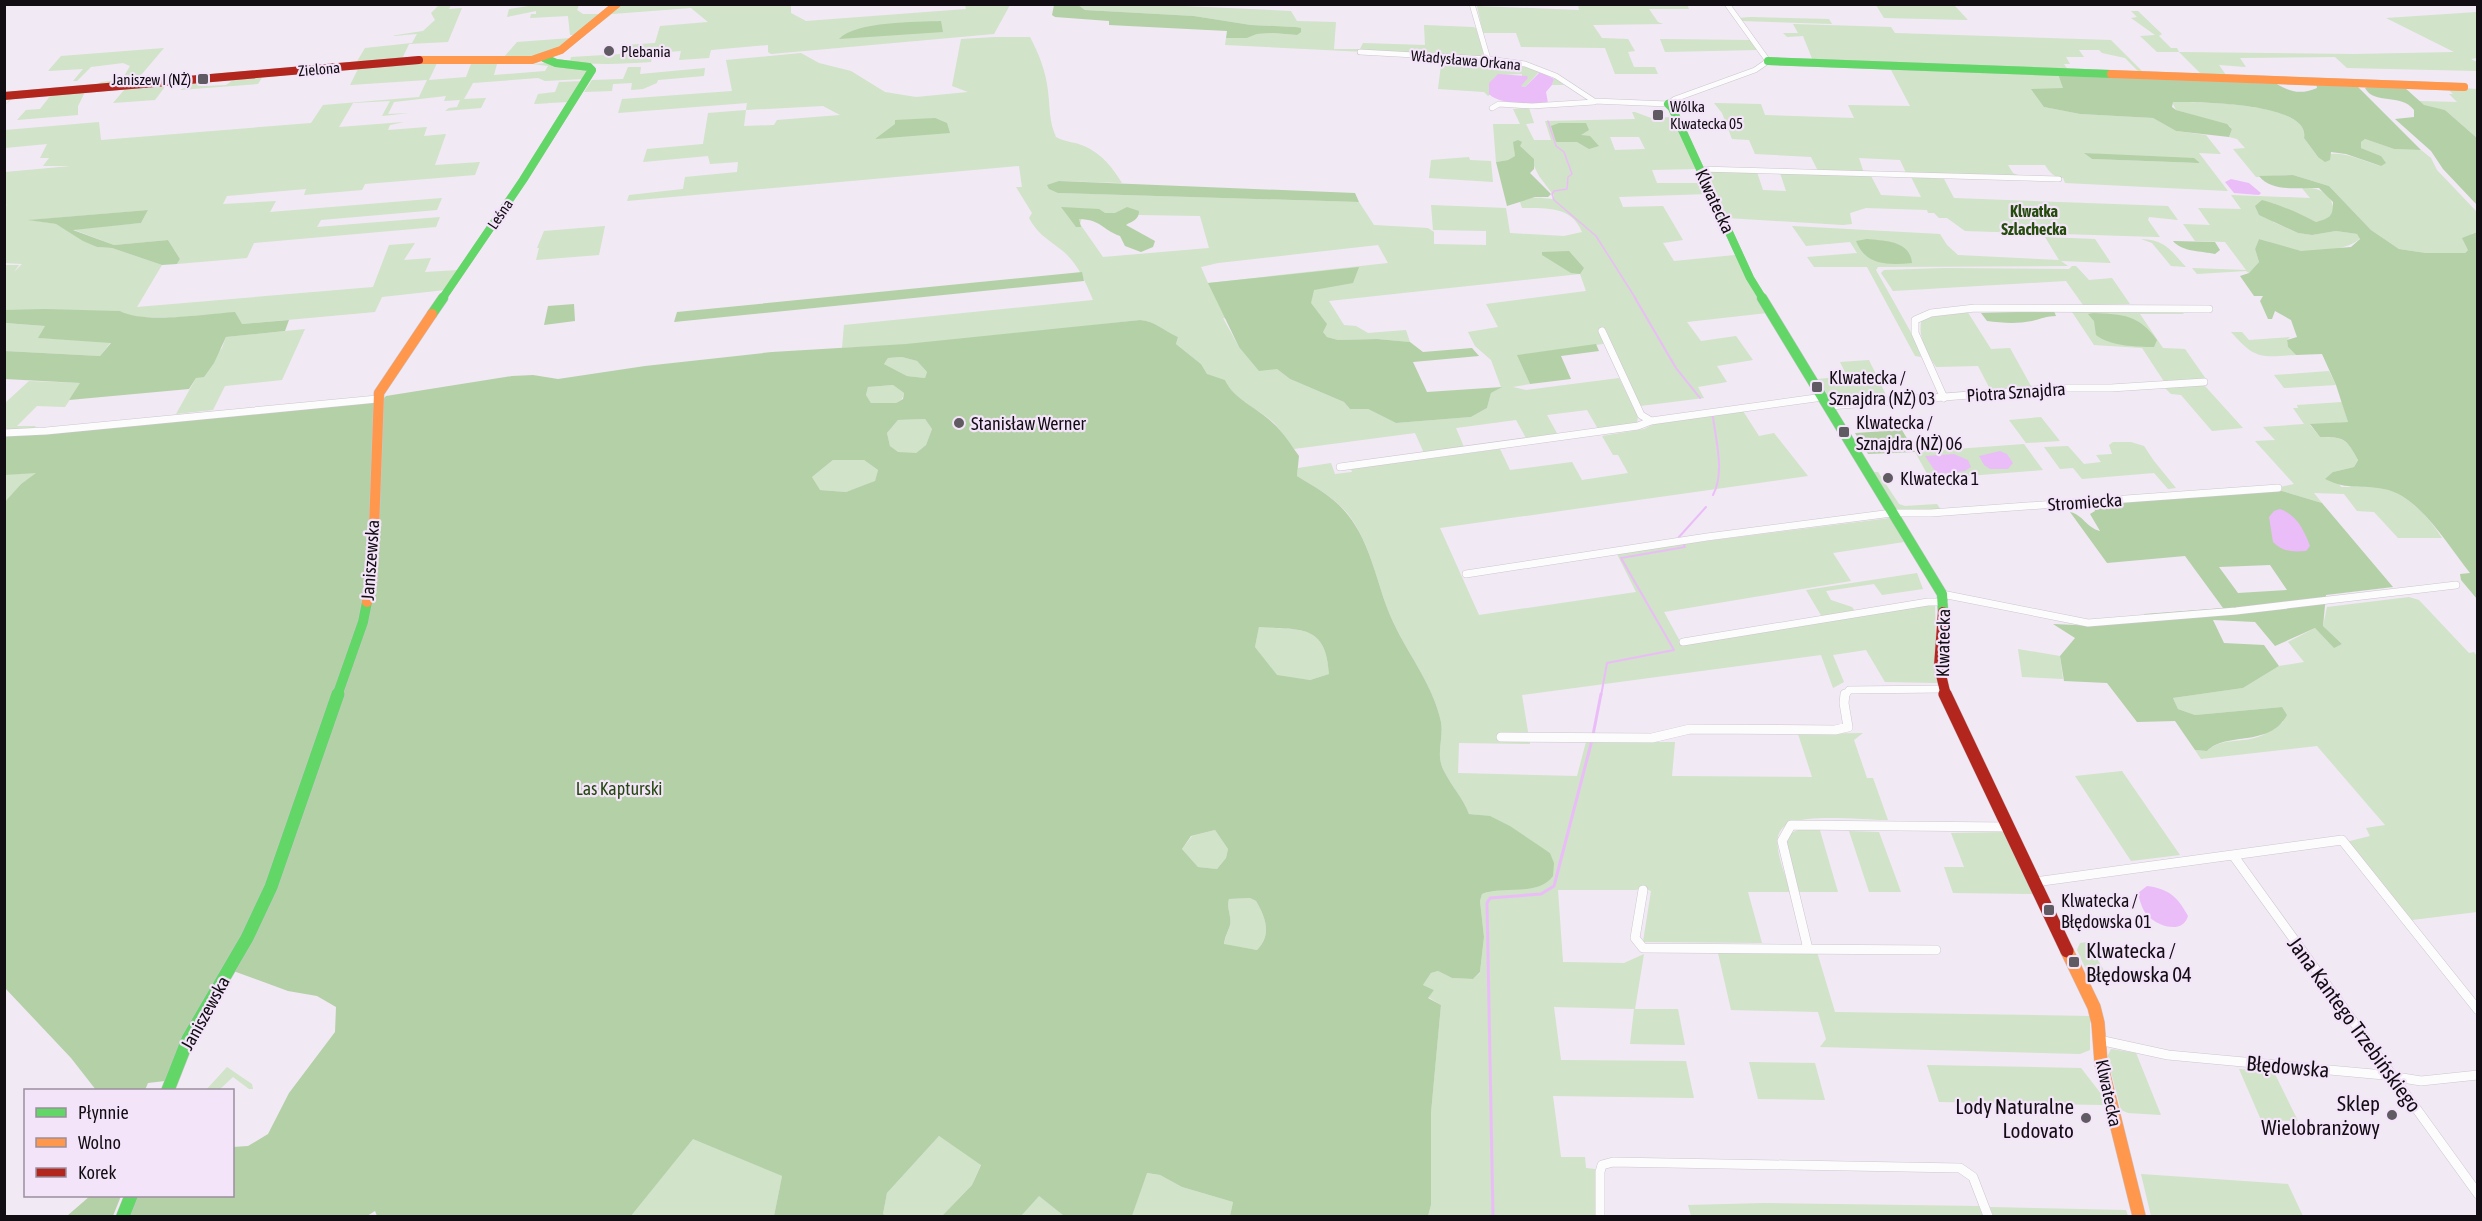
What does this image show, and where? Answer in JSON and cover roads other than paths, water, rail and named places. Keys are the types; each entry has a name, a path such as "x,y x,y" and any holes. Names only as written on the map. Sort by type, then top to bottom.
{"street":[{"name":"Zielona","path":"6,97 417,60 518,62 544,58 564,48 617,4"},
{"path":"1473,4 1488,59"},
{"path":"1726,4 1763,51 1768,61"},
{"name":"Władysława Orkana","path":"1360,52 1488,59 1543,69 1594,102"},
{"name":"Leśna","path":"377,399 385,381 523,180 592,70 589,67 556,63 544,58"},
{"path":"1492,108 1499,104 1532,106 1594,102 1668,104 1675,99 1755,70 1768,61 2464,87"},
{"name":"Klwatecka","path":"1668,104 1672,108 1750,278 1892,513 1933,576 1943,598 1940,666 1943,689 2094,1007 2101,1063 2139,1216"},
{"path":"1700,169 2059,179"},
{"path":"1944,398 1915,333 1915,320 1930,313 1975,308 2209,309"},
{"path":"1602,331 1641,415 1651,421"},
{"name":"Piotra Sznajdra","path":"1340,467 1638,426 1651,421 1826,401 1944,398 2058,388 2111,388 2204,382"},
{"path":"4,433 46,431 377,399"},
{"name":"Janiszewska","path":"168,1089 188,1039 247,938 271,887 363,622 372,582 377,399"},
{"name":"Stromiecka","path":"1466,574 1681,541 1892,513 2278,488"},
{"path":"1683,642 1943,598 2088,623 2236,611 2456,585"},
{"path":"1501,737 1652,738 1689,729 1842,729 1848,727 1850,723 1843,700 1849,690 1943,689"},
{"path":"1808,949 1782,841 1791,825 2008,827"},
{"path":"2035,882 2342,840 2478,1010"},
{"name":"Jana Kantego Trzebińskiego","path":"2233,855 2478,1194"},
{"path":"1643,890 1635,938 1643,948 1936,950"},
{"name":"Błędowska","path":"2099,1040 2168,1054 2421,1081 2478,1075"},
{"path":"1600,1216 1600,1172 1602,1165 1612,1162 1960,1168 1973,1177 1988,1216"},
{"path":"123,1216 131,1197"}],"waterway":[{"path":"1548,121 1556,146 1564,152 1572,174 1568,177 1567,189 1554,191 1552,194 1554,200 1596,236 1636,299"},
{"path":"1635,298 1676,368 1700,398"},
{"path":"1713,417 1719,467 1717,486 1713,495"},
{"path":"1601,696 1607,663 1674,650 1621,558 1685,547 1679,537 1706,507"},
{"path":"1593,735 1601,694"},
{"path":"1493,1216 1487,903 1490,898 1541,894 1554,886 1592,740"}],"place":[{"name":"Plebania","path":"609,51"},
{"name":"Janiszew I (NŻ)","path":"203,79"},
{"name":"Wólka Klwatecka 05","path":"1658,115"},
{"name":"Klwatecka / Sznajdra (NŻ) 03","path":"1817,387"},
{"name":"Stanisław Werner","path":"959,423"},
{"name":"Klwatecka / Sznajdra (NŻ) 06","path":"1844,432"},
{"name":"Klwatecka 1","path":"1888,478"},
{"name":"Klwatecka / Błędowska 01","path":"2049,910"},
{"name":"Klwatecka / Błędowska 04","path":"2074,962"},
{"name":"Sklep Wielobranżowy","path":"2392,1115"},
{"name":"Lody Naturalne Lodovato","path":"2086,1118"}],"district":[{"name":"Klwatka Szlachecka","path":"2034,220"}],"park label":[{"name":"Las Kapturski","path":"619,788"}]}
